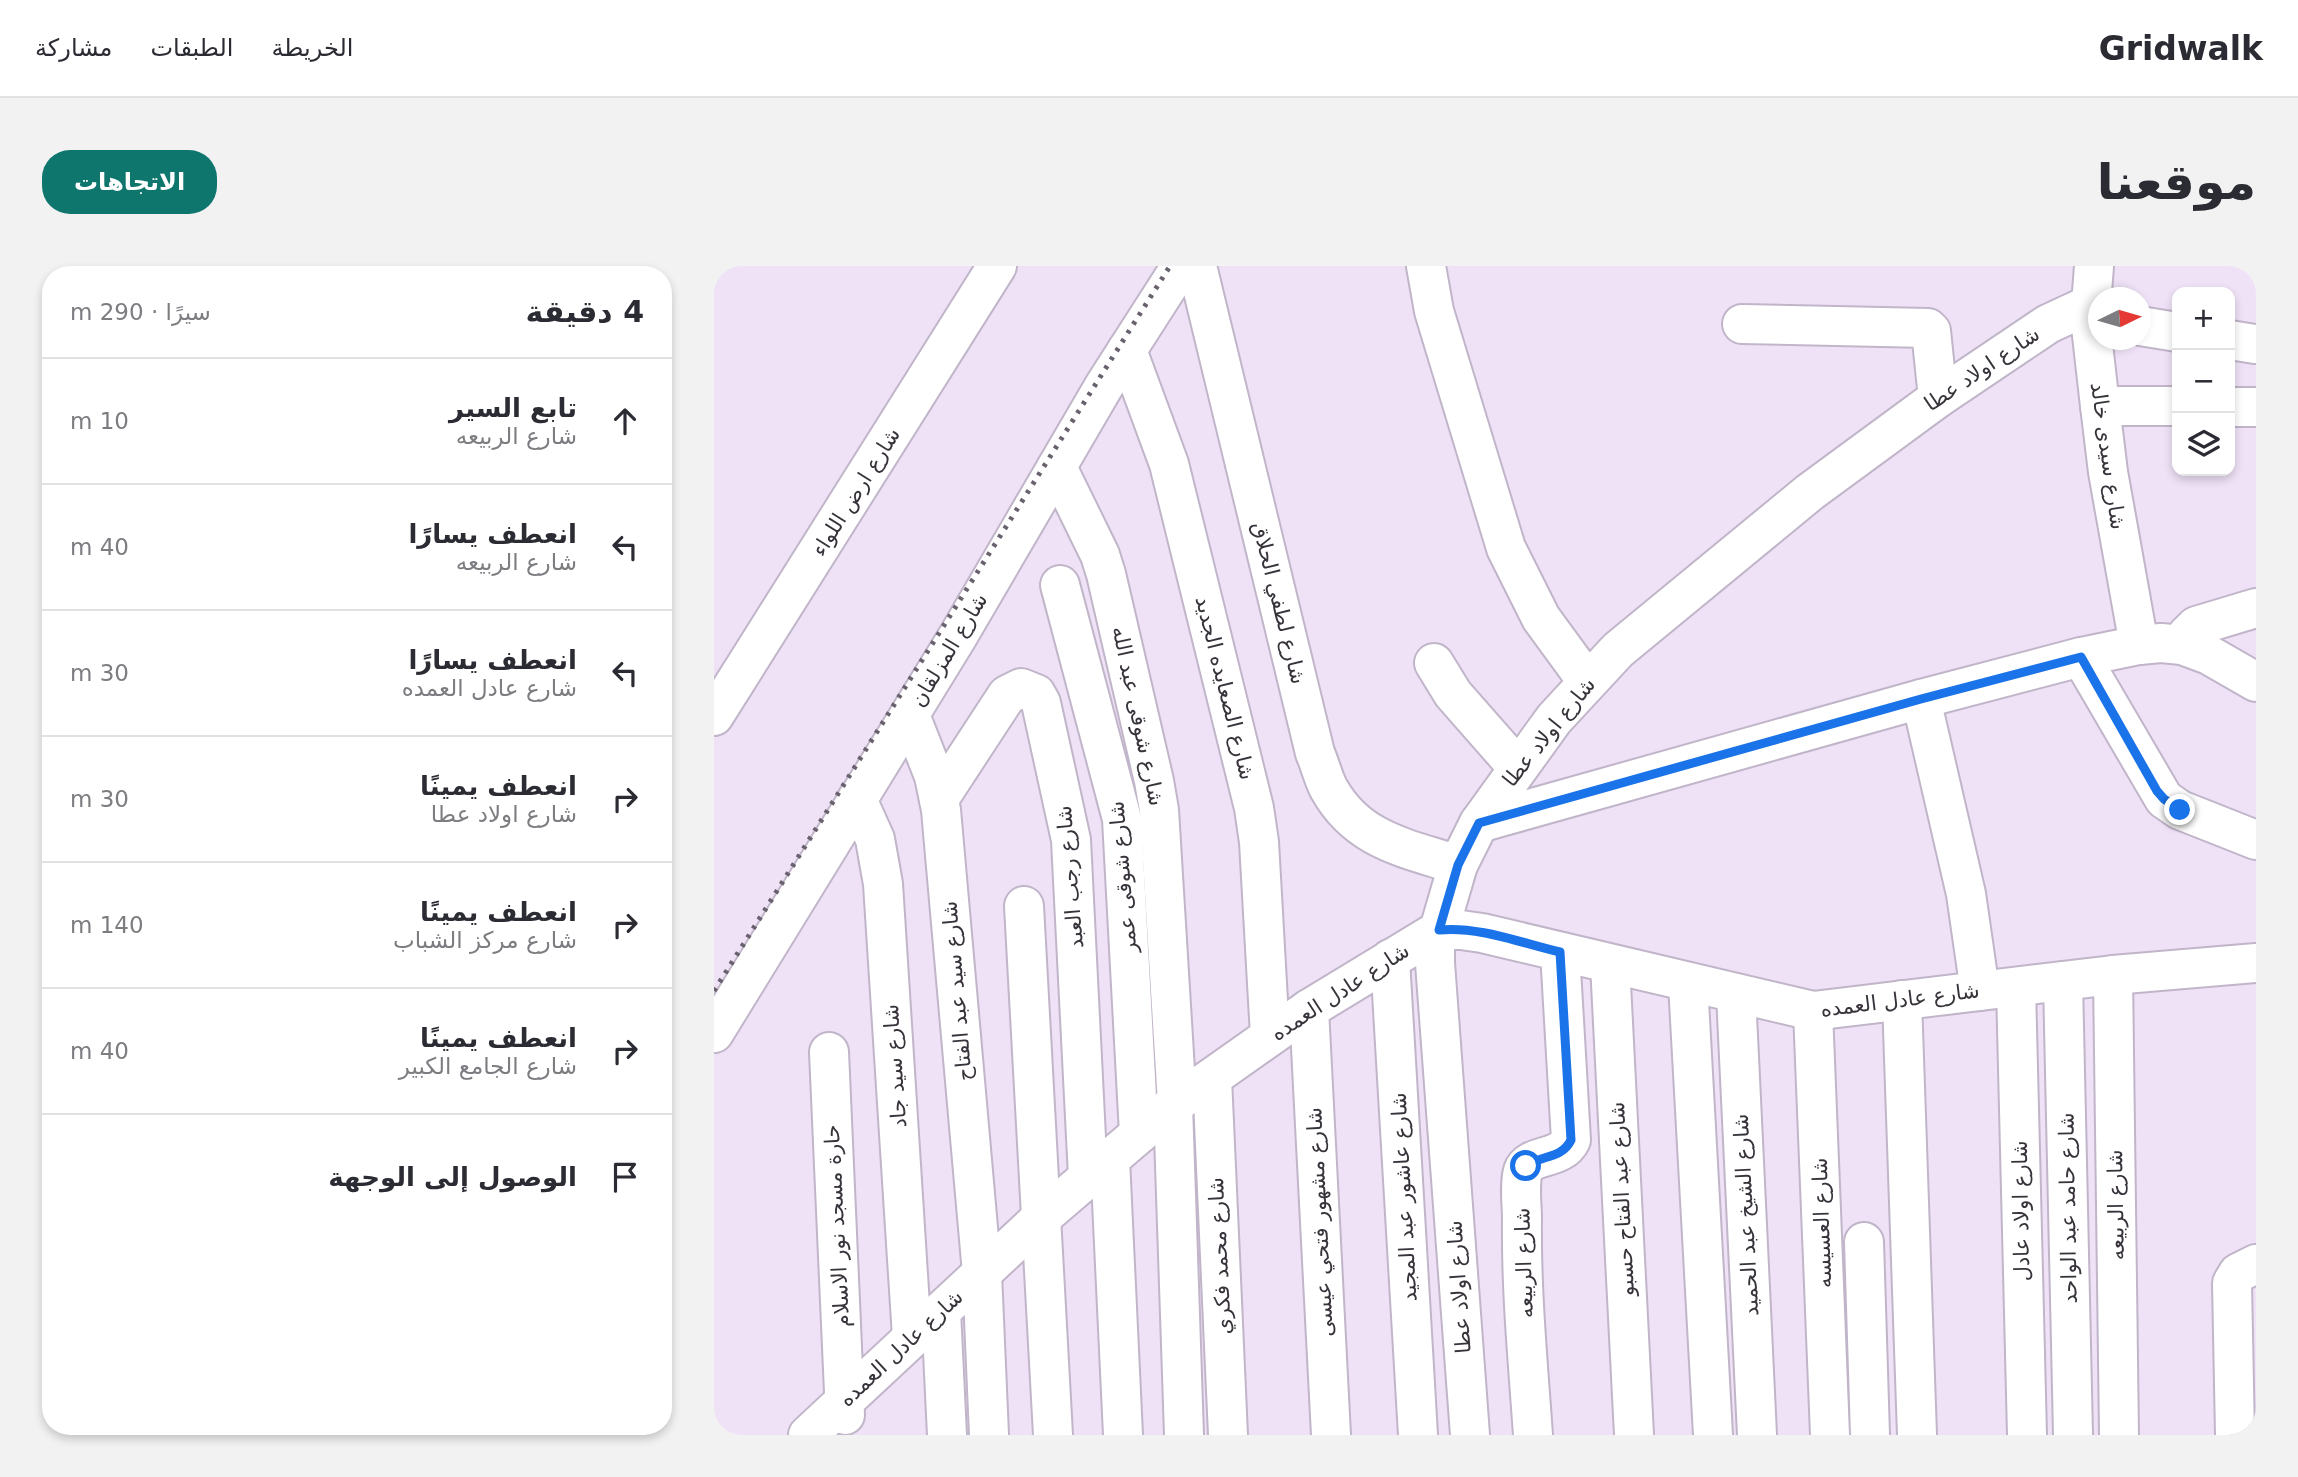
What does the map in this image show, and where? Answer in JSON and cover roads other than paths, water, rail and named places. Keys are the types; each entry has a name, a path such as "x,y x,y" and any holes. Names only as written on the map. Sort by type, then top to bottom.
{"street":[{"name":"شارع ارض اللواء","path":"714,716 997,266"},
{"name":"شارع المزلقان","path":"714,1032 910,715 1127,350 1181,266"},
{"name":"شارع لطفي الحلاق","path":"1197,266 1315,752 1329,789 1352,820 1383,841 1458,865"},
{"path":"1426,266 1434,311 1506,548 1541,618 1587,681"},
{"name":"شارع سيدى خالد","path":"2094,287 2095,266"},
{"name":"شارع اولاد عطا","path":"1470,1435 1435,944 1458,865 1479,823 1554,719 1618,650 1810,492 1938,398 2048,324 2088,315"},
{"path":"1742,324 1928,328 1931,331 1938,398"},
{"path":"2151,328 2172,331"},
{"path":"2235,341 2255,344"},
{"name":"شارع الصعايده الجديد","path":"1127,350 1153,418 1175,488 1254,808 1259,842 1270,1036"},
{"name":"شارع سيدى خالد","path":"2096,350 2108,472 2139,645"},
{"path":"2100,406 2172,406"},
{"path":"2235,407 2256,407"},
{"name":"شارع شوقى عبد الله","path":"1057,467 1100,555 1106,574 1159,810 1175,1104 1184,1435"},
{"name":"شارع شوقى عمر","path":"1060,585 1122,820 1139,1135"},
{"path":"2182,645 2196,626 2256,608"},
{"path":"1479,823 1921,699 2081,657 2139,645 2182,645 2209,655 2256,682"},
{"path":"2081,657 2164,799 2180,810 2256,839"},
{"path":"1434,663 1453,694 1518,768"},
{"name":"شارع رجب العبد","path":"939,799 1007,695 1021,688 1036,694 1041,703 1071,840 1099,1168"},
{"name":"شارع اولاد عادل","path":"1921,699 1966,894 1998,989 2027,1435"},
{"name":"شارع سيد عبد الفتاح","path":"910,715 930,764 939,799 982,1273 989,1435"},
{"name":"شارع سيد جاد","path":"858,799 875,839 883,884 912,1337"},
{"path":"1024,906 1053,1435"},
{"name":"شارع عادل العمده","path":"808,1435 845,1417 912,1337 1041,1218 1175,1104 1309,1009 1439,930 1461,929 1482,933 1813,1012 2113,975 2256,963"},
{"name":"شارع الربيعه","path":"1533,1435 1521,1240 1522,1179 1526,1166 1532,1161 1559,1153 1571,1140 1560,952"},
{"name":"شارع عاشور عبد المجيد","path":"1390,959 1418,1435"},
{"name":"شارع عبد الفتاح حسبو","path":"1610,964 1634,1435"},
{"name":"شارع الربيعه","path":"2113,975 2119,1435"},
{"name":"شارع حامد عبد الواحد","path":"2063,981 2073,1435"},
{"path":"1688,983 1713,1435"},
{"name":"شارع الشيخ عبد الحميد","path":"1736,994 1757,1435"},
{"path":"1902,1000 1917,1435"},
{"name":"شارع مشهور فتحي عيسى","path":"1309,1009 1331,1435"},
{"name":"شارع العسيسه","path":"1813,1012 1830,1435"},
{"name":"حارة مسجد نور الاسلام","path":"829,1052 845,1417"},
{"name":"شارع محمد فكري","path":"1212,1078 1228,1435"},
{"path":"1099,1168 1123,1435"},
{"path":"1864,1242 1870,1435"},
{"path":"2235,1435 2232,1283 2238,1273 2256,1264"},
{"path":"941,1311 947,1435"}],"railway":[{"path":"714,991 1170,266"}]}
